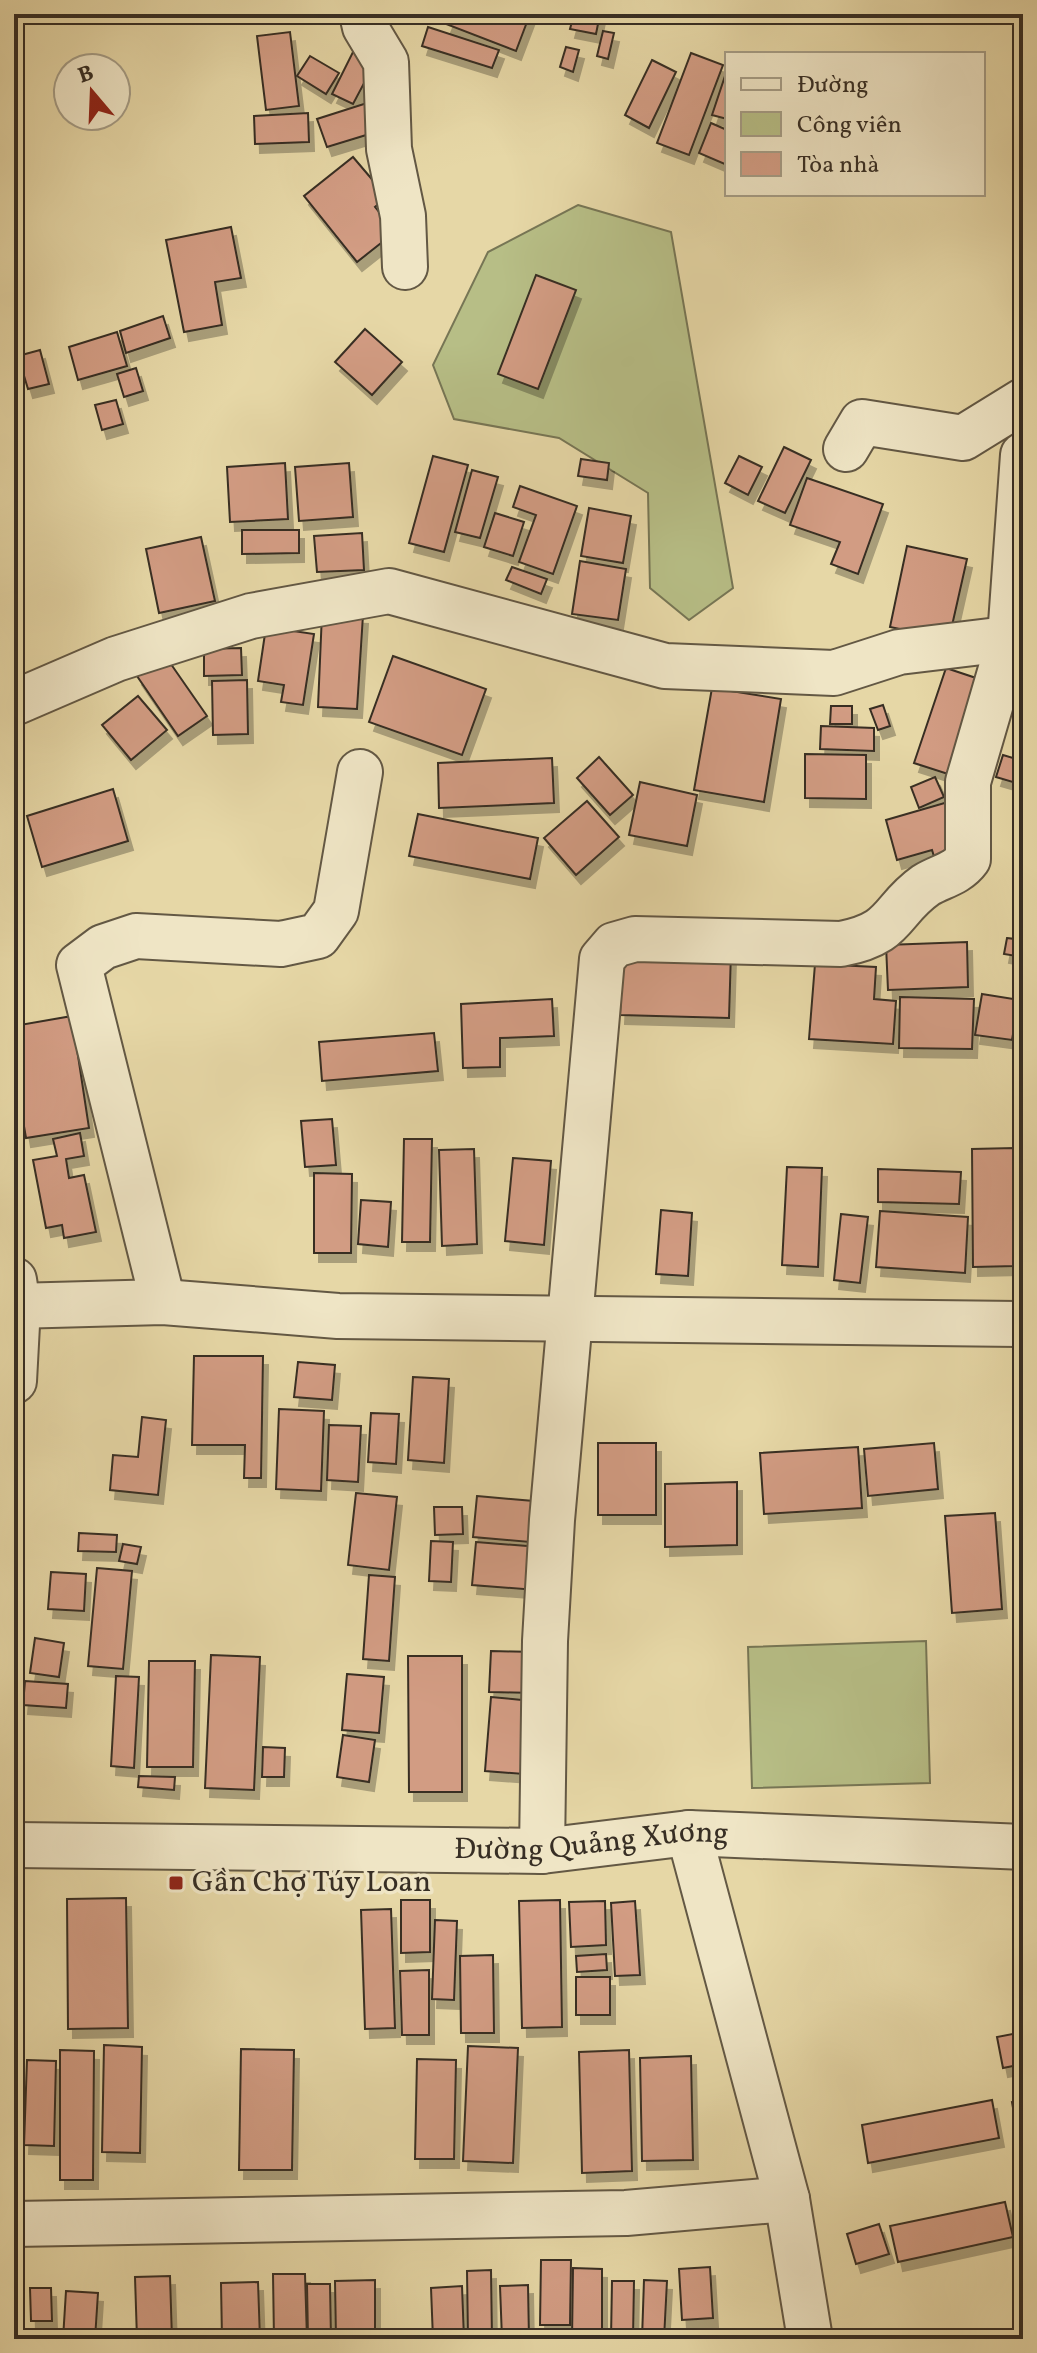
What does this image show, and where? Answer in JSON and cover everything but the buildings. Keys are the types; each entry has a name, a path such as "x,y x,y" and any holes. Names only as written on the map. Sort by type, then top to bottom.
{"street":[{"path":"362,14 365,27 386,62 389,149 403,216 405,267"},
{"path":"846,449 862,422 963,438 1023,401"},
{"path":"542,1851 545,1641 569,1320 600,975 606,952 623,940 635,939 841,944 862,940 889,925 917,893 961,869 968,859 968,782 1016,638 1023,455"},
{"path":"14,703 116,659 251,616 389,591 665,666 834,673 899,652 1016,638"},
{"path":"163,1302 79,965 103,947 136,936 281,944 318,936 336,911 360,772"},
{"path":"14,1381 15,1297 163,1302 338,1316 1023,1324"},
{"path":"689,1833 787,2199 810,2339"},
{"name":"Đường Quảng Xương","path":"14,1845 542,1851 689,1833 1023,1847"},
{"path":"14,2224 626,2213 787,2199"}],"green space":[{"path":"578,205 671,232 733,588 689,620 650,588 648,493 559,438 454,419 433,365 488,252"},
{"path":"926,1641 930,1783 752,1788 748,1647"}],"place":[{"name":"Gần Chợ Túy Loan","path":"176,1883"}]}
